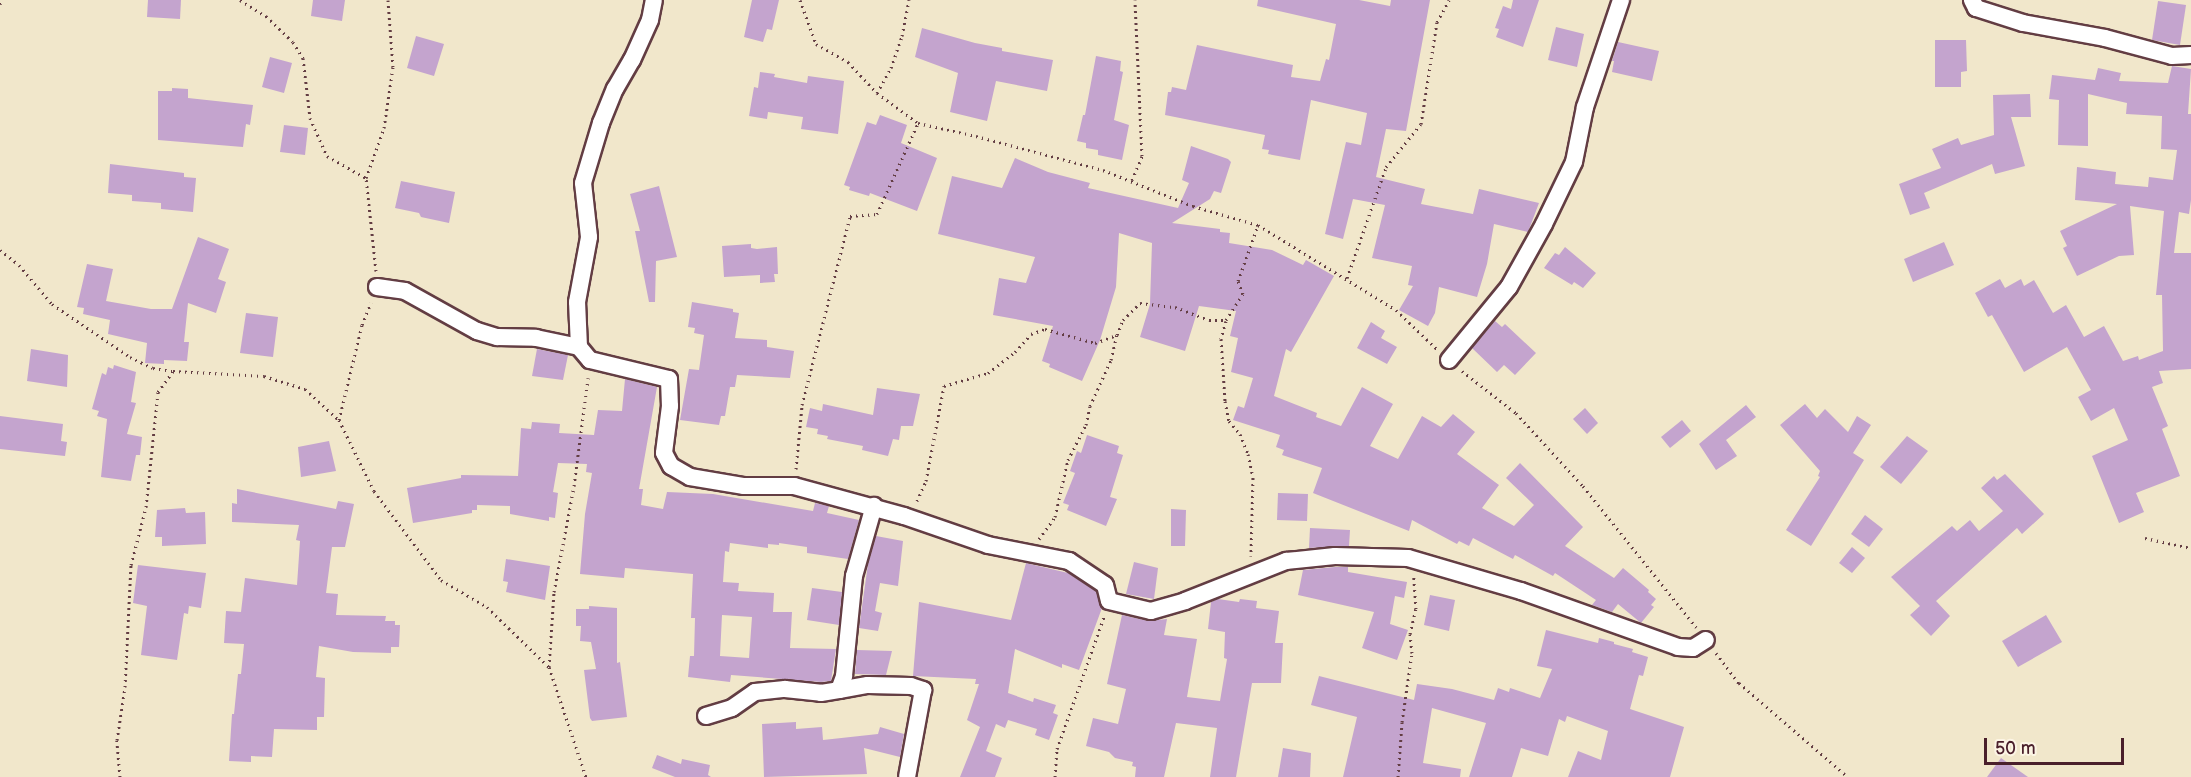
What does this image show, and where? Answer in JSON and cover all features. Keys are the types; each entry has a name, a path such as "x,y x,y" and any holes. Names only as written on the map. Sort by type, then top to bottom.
{"street":[{"path":"585,354 577,302 589,237 583,183 601,123 615,89 632,60 650,20 654,0"},
{"path":"1449,360 1509,288 1544,225 1574,162 1585,107 1621,0"},
{"path":"1972,0 1976,8 2023,23 2105,38 2172,56 2191,55"},
{"path":"377,287 405,291 477,332 497,337 536,338 669,379 670,406 664,453 672,466 690,477 744,486 794,486 874,506 988,545 1069,561 1105,585 1108,601 1151,611 1185,601 1286,561 1311,557 1413,559 1521,591 1678,647 1693,648 1706,640"},
{"path":"839,690 844,676 854,576 871,524 874,506"},
{"path":"706,716 732,708 755,692 784,689 821,693 868,686 911,686 922,690 907,777"}],"path":[{"path":"0,4 2,0"},
{"path":"240,0 266,16 293,42 303,58 310,118 327,156 366,178"},
{"path":"339,420 362,325 377,287 366,178 384,128 393,67 388,0"},
{"path":"800,0 816,44 848,62 878,93 918,123 976,136 1132,180 1193,206 1258,225 1396,310 1449,360 1516,413 1638,553 1739,682 1848,777"},
{"path":"878,93 891,68 902,36 909,0"},
{"path":"1132,180 1143,156 1135,0"},
{"path":"1347,278 1386,167 1421,124 1437,22 1449,0"},
{"path":"794,486 802,405 850,216 877,214 918,123"},
{"path":"1253,573 1250,543 1253,478 1248,454 1240,434 1229,421 1225,401 1221,339 1226,320 1243,294 1238,281 1258,225"},
{"path":"0,250 19,265 52,304 130,357 153,368 264,376 305,389 339,420 374,490 441,580 487,607 549,668"},
{"path":"1029,552 1055,517 1068,460 1086,425 1090,406 1111,360 1117,335 1124,320 1140,303 1175,307 1209,320 1226,320"},
{"path":"904,516 918,500 926,481 944,386 988,373 1015,352 1030,334 1045,329 1095,344 1117,335"},
{"path":"585,354 574,486 554,592 549,668 586,777"},
{"path":"120,777 117,740 125,687 130,565 146,507 158,392 172,371"},
{"path":"2145,538 2191,548"},
{"path":"1398,777 1402,722 1412,653 1410,634 1416,609 1413,559"},
{"path":"1055,777 1057,749 1108,601"}],"building":[{"path":"148,0 181,0 180,19 147,17"},
{"path":"313,0 345,0 342,21 311,16"},
{"path":"752,0 779,0 772,30 767,29 763,42 744,37"},
{"path":"1258,0 1359,0 1390,6 1391,0 1430,0 1406,131 1386,129 1376,177 1425,189 1421,204 1473,214 1479,189 1539,203 1528,232 1494,224 1487,264 1477,297 1439,287 1435,313 1428,326 1399,310 1413,286 1408,285 1412,266 1372,258 1385,205 1353,199 1343,239 1325,234 1346,142 1361,145 1367,113 1311,100 1300,160 1268,154 1269,150 1262,149 1265,135 1165,115 1168,92 1171,92 1172,87 1186,90 1197,45 1293,65 1291,77 1320,81 1326,59 1329,60 1336,24 1257,6"},
{"path":"1513,0 1539,0 1523,47 1496,37 1499,29 1495,28 1503,6 1511,9"},
{"path":"2158,1 2186,5 2180,45 2152,40"},
{"path":"1556,27 1584,34 1577,67 1548,60"},
{"path":"922,28 1002,48 1002,51 1053,60 1047,91 996,81 987,121 950,112 958,73 915,57"},
{"path":"416,36 444,44 434,76 407,68"},
{"path":"1935,40 1966,40 1967,71 1961,72 1961,87 1935,87"},
{"path":"1618,42 1659,51 1652,81 1612,72 1614,61 1612,61"},
{"path":"1096,56 1121,61 1120,71 1123,72 1114,120 1129,125 1122,160 1098,155 1098,150 1086,148 1086,143 1077,141 1083,115 1085,115"},
{"path":"270,57 292,63 284,93 262,87"},
{"path":"2172,66 2191,69 2188,114 2191,114 2191,200 2189,214 2179,212 2174,253 2191,253 2191,369 2159,371 2163,383 2152,387 2168,426 2162,429 2180,476 2136,493 2144,512 2119,523 2092,456 2128,440 2114,408 2091,421 2078,397 2091,390 2067,347 2024,372 1992,315 1988,317 1975,293 2000,279 2005,288 2021,279 2024,286 2034,280 2053,313 2066,305 2084,337 2104,326 2123,361 2138,356 2139,360 2163,351 2162,295 2156,295 2164,211 2130,206 2134,255 2119,256 2077,276 2063,248 2067,246 2060,231 2117,204 2075,200 2077,167 2116,172 2115,184 2148,187 2149,177 2173,180 2177,150 2161,149 2162,116 2126,114 2127,103 2088,94 2088,146 2058,145 2059,100 2049,99 2052,75 2095,80 2098,68 2121,73 2119,81 2168,83"},
{"path":"760,72 807,83 808,76 844,81 838,134 801,129 803,117 768,112 767,119 749,116 754,87 758,88"},
{"path":"172,88 188,89 188,98 253,105 250,125 246,124 243,147 158,140 158,91 172,91"},
{"path":"2030,94 2031,117 2011,117 2025,166 1995,174 1992,164 1924,193 1930,208 1910,215 1899,184 1941,168 1932,149 1958,138 1961,145 1994,135 1993,95"},
{"path":"880,115 907,125 901,143 937,158 917,211 870,193 869,196 849,190 850,187 844,185 867,122 876,125"},
{"path":"284,125 308,128 305,155 280,152"},
{"path":"1191,146 1231,162 1221,193 1214,191 1210,199 1172,223 1220,229 1220,232 1230,233 1229,243 1272,250 1303,265 1306,260 1334,276 1291,352 1286,349 1274,396 1317,413 1316,417 1341,426 1362,387 1393,404 1370,446 1398,459 1422,416 1441,427 1453,414 1475,432 1457,454 1499,485 1482,508 1514,526 1534,505 1506,478 1520,463 1583,527 1565,546 1614,578 1623,568 1656,599 1651,605 1654,607 1641,623 1618,604 1612,612 1592,605 1596,600 1555,573 1553,576 1515,555 1513,559 1473,538 1469,546 1459,541 1457,544 1412,520 1409,531 1313,493 1322,468 1282,455 1284,450 1276,447 1280,435 1233,420 1238,406 1244,408 1253,378 1231,372 1238,338 1230,336 1236,311 1199,306 1185,351 1140,337 1150,304 1152,243 1119,233 1116,287 1100,340 1082,381 1049,367 1050,364 1042,361 1053,326 993,315 999,278 1026,283 1035,257 938,234 952,176 1002,188 1015,158 1048,172 1090,183 1088,188 1178,208 1189,183 1182,180"},
{"path":"110,164 184,173 184,177 196,178 193,212 161,209 161,203 132,201 132,195 108,193"},
{"path":"401,181 455,192 449,223 395,208"},
{"path":"659,186 677,257 656,261 655,302 649,302 635,231 640,231 630,194"},
{"path":"198,237 229,249 218,279 226,282 216,313 188,303 184,342 189,342 187,361 164,360 164,364 145,363 147,343 108,334 110,320 83,314 84,308 77,307 87,264 113,269 106,301 151,309 172,309"},
{"path":"1944,242 1954,265 1913,282 1904,259"},
{"path":"751,244 751,248 757,249 777,247 778,274 774,274 775,282 760,283 760,275 724,277 722,246"},
{"path":"1565,247 1596,273 1583,288 1574,282 1572,285 1544,268 1555,253 1559,255"},
{"path":"692,302 733,309 733,312 739,313 735,338 767,340 767,347 794,351 790,378 737,375 735,387 730,387 725,416 721,416 719,425 680,420 689,369 699,370 704,335 694,333 695,328 688,327"},
{"path":"246,313 278,317 273,357 240,353"},
{"path":"1495,321 1502,327 1505,324 1536,353 1515,375 1504,365 1497,372 1472,348"},
{"path":"1371,322 1385,331 1381,338 1397,347 1387,364 1357,348"},
{"path":"31,349 68,355 67,387 27,381"},
{"path":"537,349 568,355 563,380 532,376"},
{"path":"114,365 136,372 131,402 136,403 127,434 142,437 140,455 136,455 131,481 101,477 107,419 97,416 99,411 92,409 102,373 106,375 108,367 113,369"},
{"path":"625,379 657,387 639,489 643,489 641,505 663,509 667,492 713,494 813,511 815,503 829,506 827,513 859,520 848,559 807,553 807,547 779,543 779,545 768,544 768,548 730,543 729,552 725,551 723,582 739,583 738,591 774,593 773,612 792,612 790,648 836,649 831,681 731,675 730,682 688,677 690,656 694,656 695,618 691,618 693,574 625,568 624,578 580,574 585,514 592,473 586,472 587,464 558,463 553,492 558,493 555,518 549,517 549,521 510,514 510,506 477,505 477,510 472,510 472,513 413,523 407,488 461,478 461,475 518,476 521,428 531,429 532,422 560,424 559,433 594,435 598,410 622,411","holes":["722,615 752,617 749,658 720,656"]},
{"path":"877,388 920,394 913,426 901,426 899,440 893,439 888,456 862,450 863,446 827,439 828,436 817,434 818,429 806,427 810,408 822,411 823,404 873,415"},
{"path":"1805,404 1817,418 1825,409 1848,432 1857,416 1871,425 1853,453 1864,460 1811,546 1786,530 1820,477 1818,476 1820,471 1780,425"},
{"path":"1746,405 1756,417 1726,440 1737,456 1716,470 1699,444"},
{"path":"1585,408 1598,423 1587,434 1573,419"},
{"path":"0,416 63,424 61,441 67,442 65,456 0,449"},
{"path":"1682,420 1691,431 1670,448 1661,437"},
{"path":"1087,435 1119,446 1117,453 1123,455 1110,497 1117,499 1106,526 1067,510 1069,505 1063,503 1075,473 1070,471 1077,451 1081,453"},
{"path":"1907,436 1928,451 1901,484 1880,467"},
{"path":"329,441 336,471 301,477 298,447"},
{"path":"2005,474 2044,514 2022,534 2017,528 1936,601 1950,616 1931,636 1910,615 1920,606 1891,577 1952,526 1957,531 1970,520 1979,531 2003,511 1981,488 1994,476 1997,480"},
{"path":"237,489 336,509 338,501 354,504 345,547 332,547 326,593 338,594 336,615 386,616 385,621 395,621 395,625 400,625 399,647 391,647 391,653 353,652 319,646 316,677 325,678 324,717 317,717 317,730 274,729 272,757 251,756 251,762 229,761 232,714 234,714 238,674 241,674 244,644 224,643 226,611 241,612 245,578 297,585 300,541 296,540 299,525 232,522 232,503 237,504"},
{"path":"1278,493 1308,494 1307,521 1277,520"},
{"path":"185,508 186,513 205,512 206,544 162,546 162,537 155,537 157,510"},
{"path":"1171,509 1186,510 1185,546 1171,546"},
{"path":"1865,515 1883,529 1869,547 1851,534"},
{"path":"1310,528 1350,530 1349,546 1309,548"},
{"path":"876,536 903,541 898,586 880,583 875,611 882,613 878,631 859,628 868,564"},
{"path":"1852,547 1865,558 1852,573 1839,563"},
{"path":"506,559 550,566 545,600 506,592 508,582 503,581"},
{"path":"1134,562 1158,568 1154,599 1126,594"},
{"path":"1026,563 1068,573 1096,591 1102,608 1079,670 1062,664 1062,668 1015,649 1008,693 1033,702 1034,698 1056,705 1053,713 1058,715 1049,740 1035,735 1037,729 1008,720 1005,728 996,724 986,751 1002,758 995,777 960,777 980,727 967,720 979,684 975,684 976,679 913,676 919,602 1011,620"},
{"path":"138,565 206,573 201,608 189,606 188,614 184,613 177,660 141,655 147,606 133,603"},
{"path":"1348,567 1348,572 1407,582 1404,598 1395,596 1390,624 1408,630 1397,660 1362,648 1374,612 1298,595 1303,570"},
{"path":"812,588 842,592 839,625 807,620"},
{"path":"1430,595 1455,600 1449,631 1424,625"},
{"path":"1218,599 1239,602 1240,599 1257,601 1256,608 1279,611 1275,643 1283,643 1281,683 1252,683 1236,777 1210,777 1217,728 1176,723 1164,777 1135,777 1136,767 1132,766 1133,762 1115,758 1109,752 1086,746 1093,718 1118,724 1126,689 1107,684 1122,615 1149,621 1167,619 1164,635 1197,639 1187,697 1220,701 1227,659 1224,658 1225,632 1208,629 1211,602"},
{"path":"589,606 617,608 617,663 620,662 627,717 592,721 590,718 584,670 596,669 591,642 580,641 581,626 576,626 576,609 589,609"},
{"path":"2046,615 2062,642 2018,667 2002,641"},
{"path":"1546,630 1598,643 1599,638 1633,649 1632,652 1648,657 1643,676 1639,675 1630,709 1684,727 1670,777 1568,777 1578,751 1601,760 1608,731 1567,716 1565,722 1559,719 1548,756 1521,748 1512,777 1469,777 1486,723 1432,708 1423,763 1461,769 1460,777 1343,777 1357,717 1311,705 1319,676 1414,700 1417,684 1452,689 1494,700 1498,688 1509,692 1510,688 1540,698 1552,669 1537,666"},
{"path":"857,650 892,651 886,675 855,674"},
{"path":"796,722 796,729 822,727 823,740 878,734 880,727 904,734 900,757 864,748 867,774 764,777 762,724"},
{"path":"1283,748 1311,753 1310,777 1278,777"},
{"path":"657,755 681,764 682,759 710,765 708,775 711,777 675,777 652,768"},
{"path":"2001,758 2028,777 1987,777"}]}
